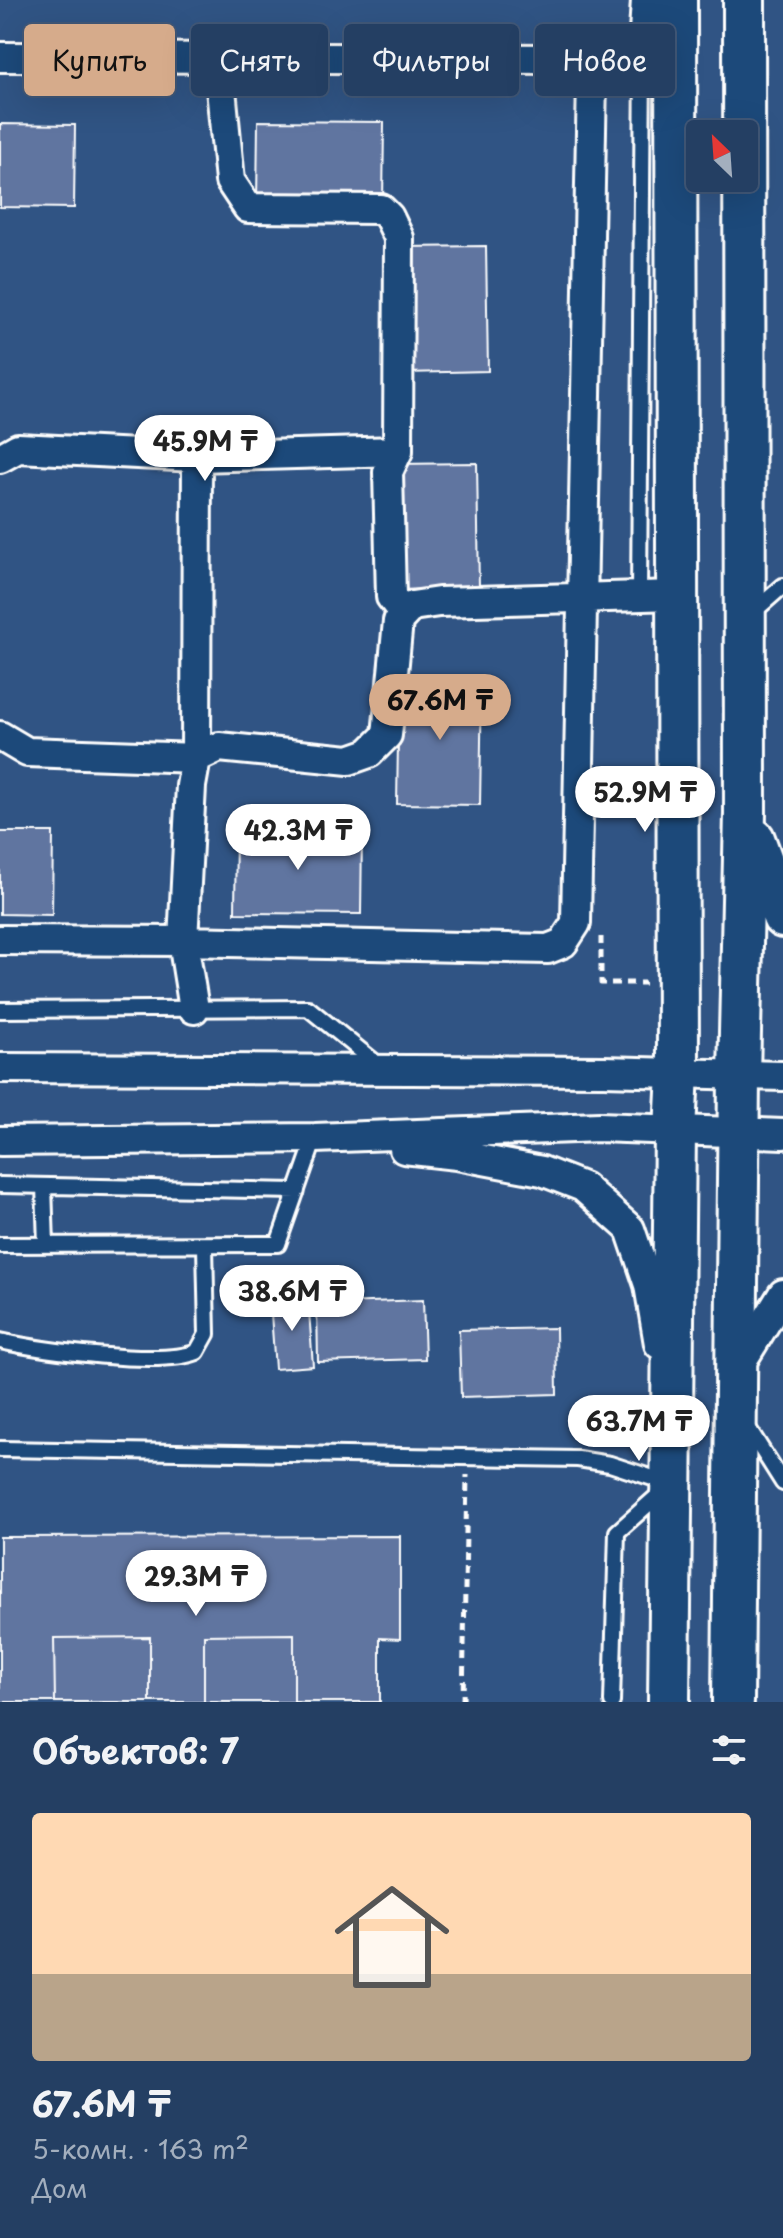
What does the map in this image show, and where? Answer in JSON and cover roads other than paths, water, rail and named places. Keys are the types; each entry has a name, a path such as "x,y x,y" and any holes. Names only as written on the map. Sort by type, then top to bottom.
{"street":[{"path":"644,24 646,0"},
{"path":"669,1702 678,983 658,596 676,0"},
{"path":"733,1702 739,1076 745,813 744,0"},
{"path":"0,57 191,58"},
{"path":"328,58 535,59"},
{"path":"222,96 230,181 248,208 381,209 389,217 399,238 398,451 388,472 391,597 404,614"},
{"path":"0,940 548,949 563,943 576,923 592,96"},
{"path":"0,458 18,448 197,457 398,451"},
{"path":"194,1009 183,941 191,786 196,758 197,457"},
{"path":"0,736 27,752 196,758 219,747 349,760 369,753 387,735 398,621 412,606 439,602 658,596"},
{"path":"745,813 783,917"},
{"path":"0,1068 783,1076"},
{"path":"0,1141 315,1138 599,1127 783,1134"},
{"path":"315,1138 457,1155 542,1171 583,1187 630,1229 649,1285 659,1343 671,1484"},
{"path":"736,1389 783,1294"}],"lane":[{"path":"644,96 658,596"},
{"path":"745,620 783,586"},
{"path":"0,1010 308,1008 384,1070"},
{"path":"0,1245 278,1244 315,1138"},
{"path":"0,1185 297,1191"},
{"path":"44,1186 46,1245"},
{"path":"0,1341 66,1352 176,1359 197,1352 207,1334 205,1246"},
{"path":"736,1389 783,1483"},
{"path":"0,1449 578,1459 610,1464 671,1484"},
{"path":"612,1702 617,1532 671,1484"}]}
